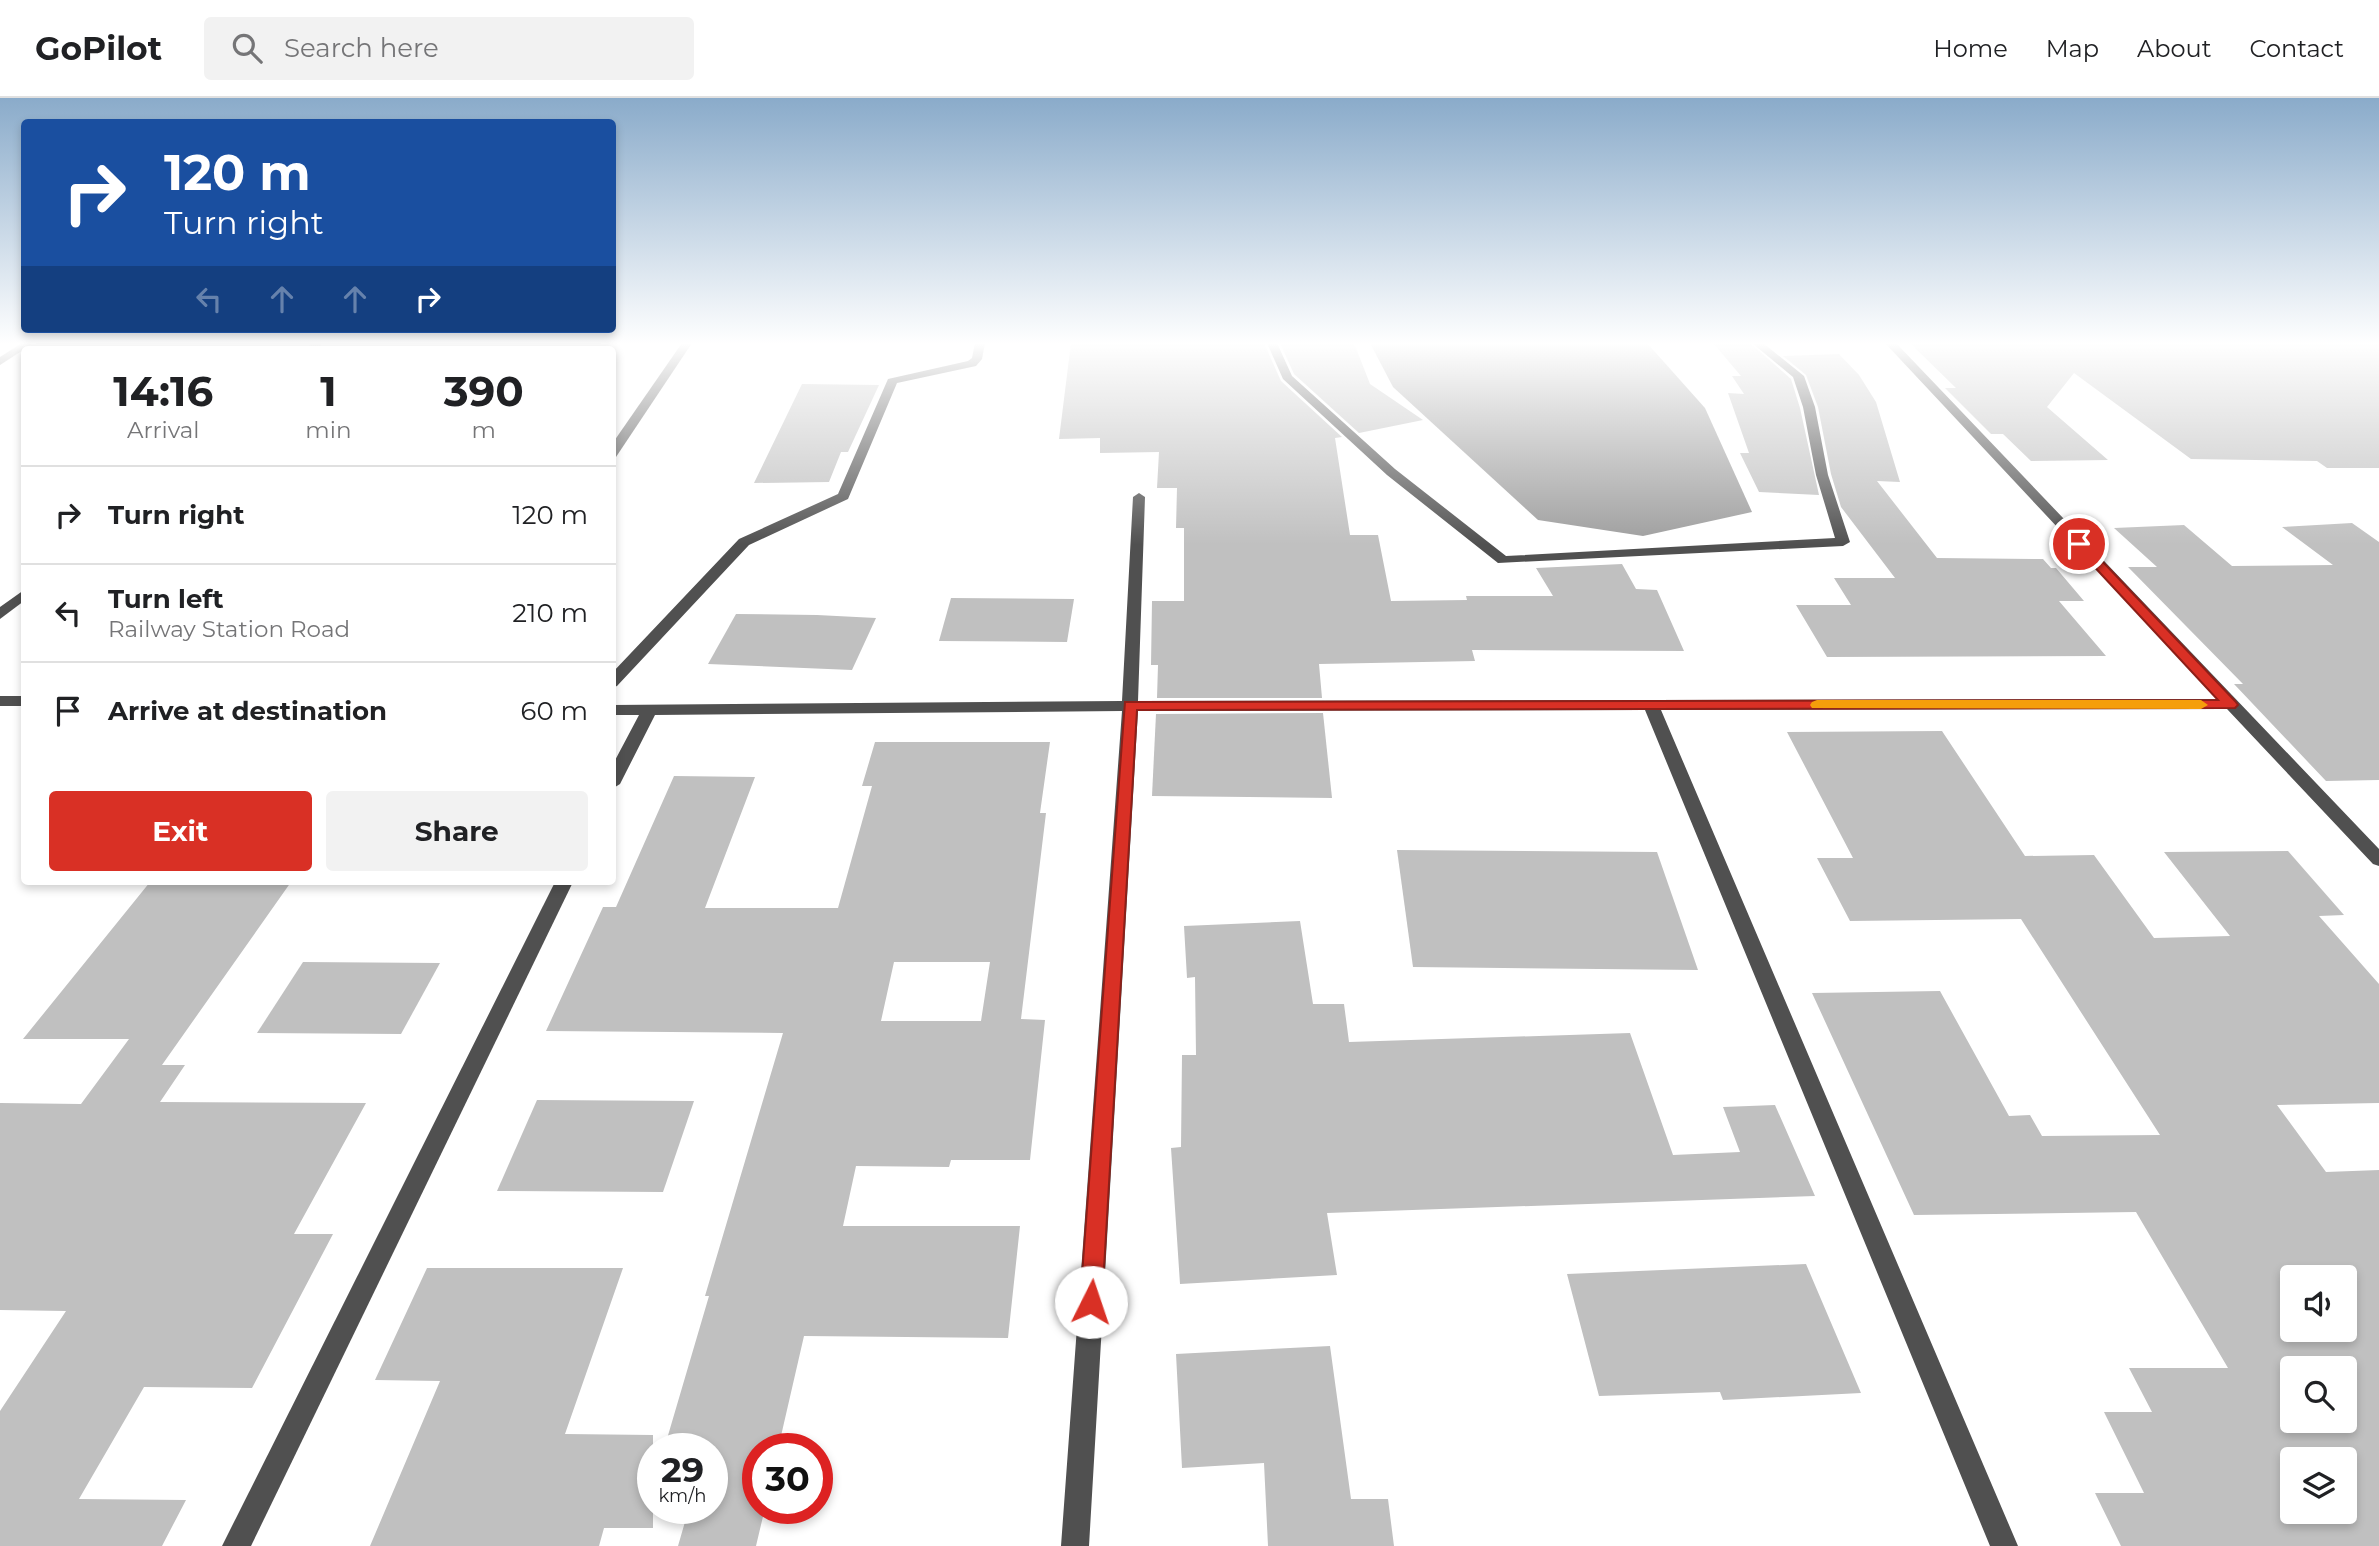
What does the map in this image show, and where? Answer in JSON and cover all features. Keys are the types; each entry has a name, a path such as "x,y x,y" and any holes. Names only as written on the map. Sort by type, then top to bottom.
{"street":[{"path":"616,447 641,411"},
{"path":"616,679 744,542 843,496 879,411"},
{"path":"1324,411 1391,472 1503,560 1843,542 1822,475 1810,411"},
{"path":"1953,411 2379,860"},
{"path":"1075,1546 1130,706 1139,497"},
{"path":"0,615 21,597"},
{"path":"0,701 21,701"},
{"path":"1651,705 2004,1546"},
{"path":"616,710 1130,706 2230,705"},
{"path":"616,776 649,710"},
{"path":"236,1546 563,885"}],"shaded area":[{"path":"1419,411 1706,411 1752,512 1643,536 1538,520"}],"building":[{"path":"789,411 867,411 848,452 841,452 829,482 754,483"},
{"path":"1063,411 1313,411 1342,437 1335,438 1350,535 1378,535 1391,601 1467,600 1466,596 1553,596 1536,568 1622,564 1636,589 1657,590 1684,651 1472,650 1475,661 1319,664 1322,698 1157,698 1158,665 1151,665 1152,601 1184,601 1184,528 1176,528 1177,488 1157,488 1159,452 1100,453 1100,438 1059,439"},
{"path":"1334,411 1409,411 1423,420 1359,433"},
{"path":"1734,411 1801,411 1819,495 1759,492 1740,453 1749,453"},
{"path":"1819,411 1879,411 1900,482 1877,481 1937,558 2043,559 2051,568 2056,568 2084,601 2059,601 2106,656 1827,657 1796,605 1851,605 1834,578 1895,578 1841,507 1831,474"},
{"path":"1968,411 2051,411 2108,460 2031,461 2003,434 1991,434"},
{"path":"2125,411 2379,411 2379,468 2327,468 2317,461 2191,459"},
{"path":"2352,523 2379,542 2379,780 2326,781 2234,684 2243,684 2128,567 2157,567 2114,528 2184,525 2232,566 2333,565 2282,527"},
{"path":"951,598 1074,599 1067,642 939,641"},
{"path":"736,614 876,618 852,670 708,664"},
{"path":"1323,713 1332,798 1152,796 1156,714"},
{"path":"1942,731 2025,856 2094,855 2154,938 2230,936 2164,852 2288,851 2344,915 2319,916 2379,984 2379,1103 2277,1105 2326,1172 2379,1170 2379,1546 2121,1546 2095,1493 2144,1493 2104,1412 2152,1412 2129,1368 2228,1368 2136,1212 1914,1215 1812,993 1940,991 2009,1116 2030,1115 2042,1136 2160,1135 2021,919 1850,921 1817,858 1853,858 1787,732"},
{"path":"875,742 1050,742 1040,813 1046,813 1021,1019 1045,1020 1030,1160 951,1160 949,1167 856,1166 843,1226 1020,1226 1008,1338 804,1336 782,1433 742,1433 742,1524 761,1524 756,1546 678,1546 684,1524 728,1524 728,1433 669,1433 709,1296 705,1296 783,1033 546,1031 603,907 616,907 674,776 755,777 705,908 838,908 872,786 862,786","holes":["894,962 990,962 981,1021 881,1021"]},
{"path":"1397,850 1657,852 1698,970 1413,967"},
{"path":"148,885 289,885 162,1065 185,1065 160,1102 366,1103 294,1234 333,1234 252,1388 144,1387 79,1499 186,1500 162,1546 0,1546 0,1411 66,1311 0,1310 0,1103 81,1104 129,1039 23,1039"},
{"path":"1300,921 1313,1004 1344,1004 1349,1042 1630,1033 1673,1155 1740,1152 1723,1107 1775,1105 1815,1196 1327,1213 1337,1275 1180,1284 1171,1148 1181,1147 1182,1055 1196,1055 1195,977 1187,978 1184,926"},
{"path":"303,962 440,963 401,1034 257,1033"},
{"path":"537,1100 694,1101 663,1192 497,1191"},
{"path":"1806,1264 1861,1393 1723,1400 1720,1392 1599,1396 1567,1274"},
{"path":"427,1268 623,1268 565,1434 637,1435 637,1524 653,1524 653,1528 604,1528 599,1546 370,1546 440,1381 375,1380"},
{"path":"1330,1346 1351,1499 1388,1499 1394,1546 1268,1546 1264,1463 1182,1468 1176,1354"}],"slow traffic":[{"path":"1817,705 2201,705"}],"route":[{"path":"1091,1302 1130,706 2230,705 2079,544"}]}
